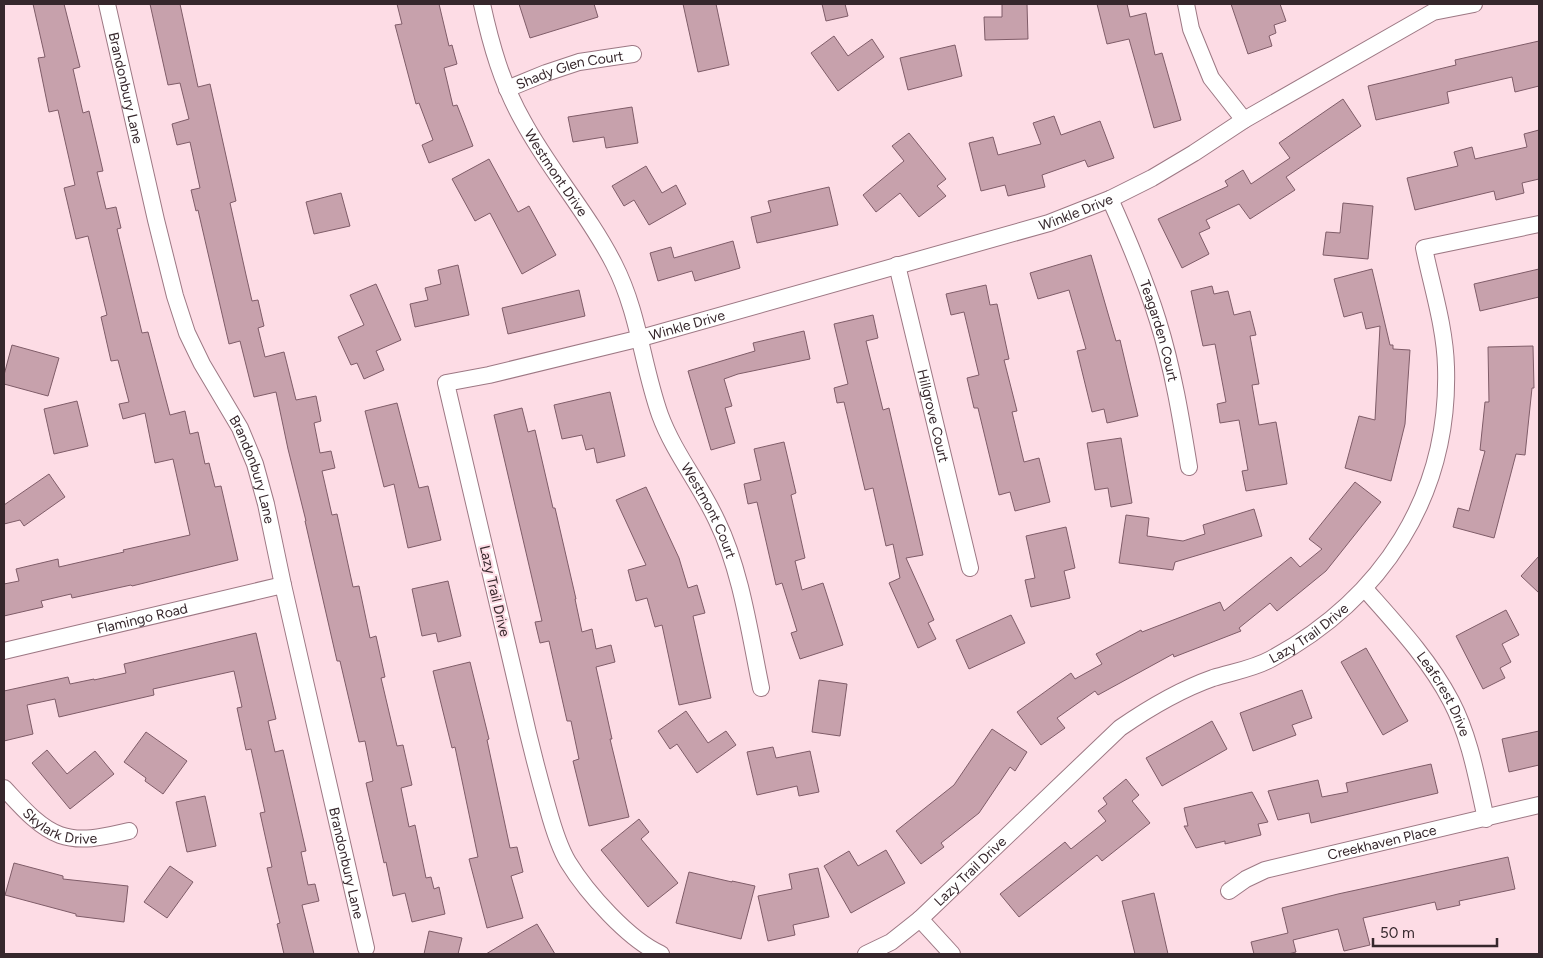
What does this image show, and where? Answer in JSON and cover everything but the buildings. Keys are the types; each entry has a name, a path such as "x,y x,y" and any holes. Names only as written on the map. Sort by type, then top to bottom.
{"street":[{"name":"Brandonbury Lane","path":"107,4 175,296 191,341 202,364 240,428 255,464 266,504 366,948"},
{"name":"Westmont Drive","path":"482,4 496,60 507,89 523,122 614,262 626,289 641,338"},
{"path":"1186,4 1190,28 1211,78 1244,120"},
{"name":"Winkle Drive","path":"641,338 1040,226 1110,199 1152,178 1244,120 1432,8 1474,4"},
{"name":"Shady Glen Court","path":"507,89 579,62 633,54"},
{"name":"Teagarden Court","path":"1110,199 1143,276 1158,322 1172,373 1189,467"},
{"name":"Lazy Trail Drive","path":"866,954 891,942 920,919 1120,728 1149,708 1186,689 1213,678 1268,661 1297,644 1330,620 1365,589 1387,562 1407,532 1425,494 1438,452 1445,409 1446,367 1443,336 1424,248 1539,224"},
{"name":"Hillgrove Court","path":"898,265 970,568"},
{"name":"Westmont Court","path":"641,338 660,414 671,442 718,521 730,552 761,688"},
{"name":"Lazy Trail Drive","path":"641,338 446,384 470,478 530,739 554,827 568,861 591,893 617,921 648,948 661,954"},
{"name":"Flamingo Road","path":"4,651 283,585"},
{"name":"Leafcrest Drive","path":"1365,589 1436,674 1452,702 1465,736 1486,818"},
{"name":"Skylark Drive","path":"4,788 42,826 60,835 80,839 104,837 128,831"},
{"name":"Creekhaven Place","path":"1229,891 1246,879 1265,870 1539,805"},
{"path":"920,919 952,954"}]}
